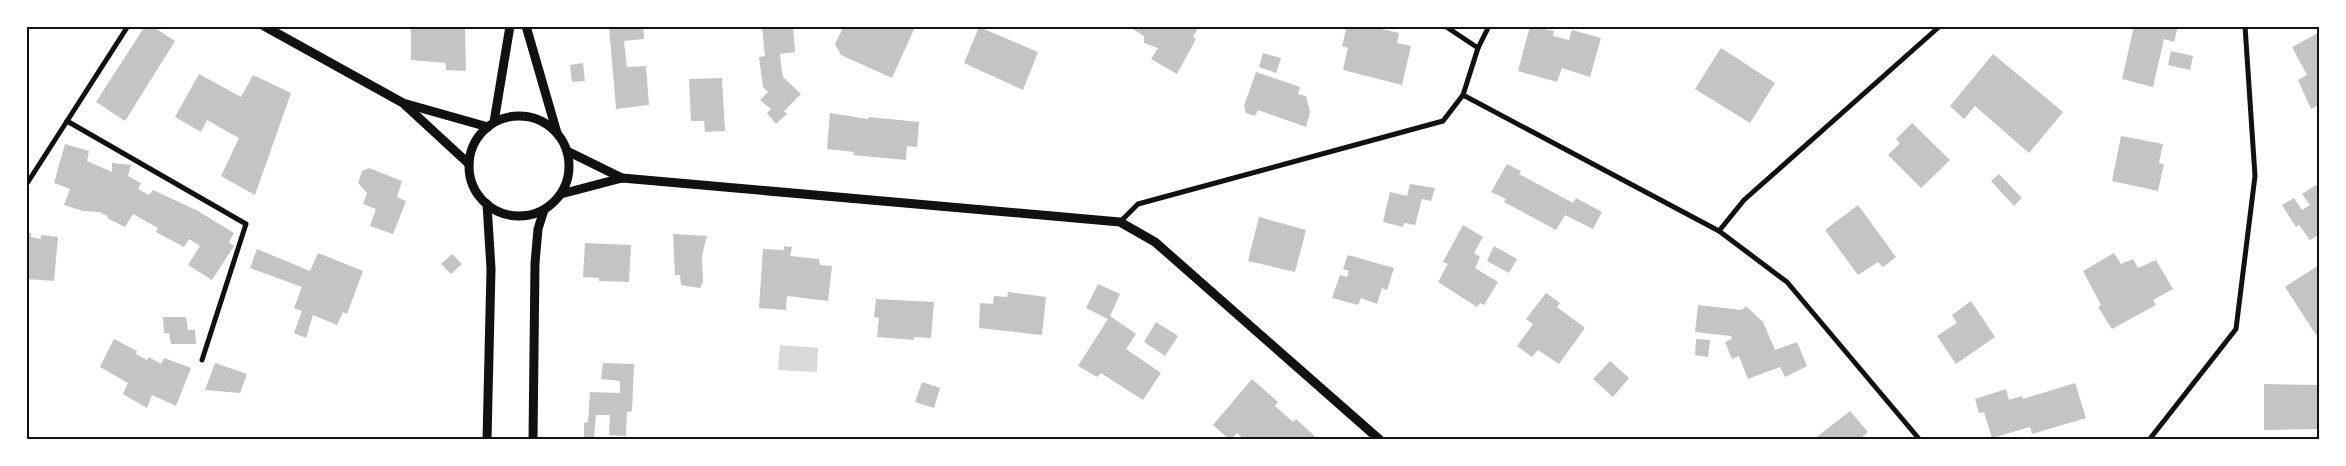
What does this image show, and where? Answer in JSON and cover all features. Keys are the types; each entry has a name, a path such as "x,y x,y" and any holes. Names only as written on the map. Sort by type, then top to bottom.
{"street":[{"path":"26,185 128,26"},
{"path":"264,26 403,103 469,164"},
{"path":"491,124 510,26"},
{"path":"526,26 558,134 567,150 569,173 561,194 544,210 530,215 514,216 500,212 487,204 476,193 470,179 469,164 471,150 478,137 491,124 505,118 528,116 549,125 558,134"},
{"path":"1445,26 1478,48"},
{"path":"1120,222 1138,204 1443,121 1463,95 1478,48 1488,26"},
{"path":"1719,231 1744,200 1940,26"},
{"path":"2149,440 2236,329 2255,176 2245,26"},
{"path":"1463,95 1719,231 1787,282 1920,440"},
{"path":"403,103 491,124"},
{"path":"67,121 246,224 202,360"},
{"path":"567,150 622,178"},
{"path":"561,194 622,178 1120,222 1155,242 1380,440"},
{"path":"487,204 491,269 487,440"},
{"path":"533,440 535,264 538,229 544,210"}],"shaded area":[{"path":"780,345 818,348 817,372 778,370"}],"building":[{"path":"145,26 152,26 175,41 125,121 96,102"},
{"path":"411,26 465,26 466,71 446,70 446,63 411,60"},
{"path":"609,26 643,26 644,39 624,41 627,67 646,66 649,105 616,109"},
{"path":"762,26 793,26 795,52 780,54 781,65 783,77 801,94 784,111 787,114 776,124 767,113 771,109 760,100 768,92 763,87 759,57 765,56"},
{"path":"844,26 915,27 892,78 841,55 835,44"},
{"path":"1132,26 1196,26 1198,28 1193,37 1196,39 1177,74 1151,59 1158,48 1144,43 1144,36 1131,28"},
{"path":"1347,26 1369,26 1399,33 1397,43 1411,46 1402,85 1343,70 1348,48 1342,46"},
{"path":"1530,26 1554,31 1553,36 1569,40 1572,30 1601,38 1590,77 1562,68 1557,82 1518,71"},
{"path":"2134,26 2178,26 2174,42 2164,39 2153,87 2122,79"},
{"path":"979,27 1038,52 1023,90 964,63"},
{"path":"2320,32 2320,104 2311,109 2298,80 2307,75 2292,47"},
{"path":"1721,48 1775,83 1750,123 1695,89"},
{"path":"2171,51 2193,56 2190,70 2168,65"},
{"path":"1263,53 1281,58 1276,73 1259,67"},
{"path":"1993,54 2063,112 2029,153 1975,106 1964,119 1950,106"},
{"path":"583,63 585,81 572,82 570,65"},
{"path":"1256,72 1300,87 1298,94 1306,96 1310,112 1306,127 1258,110 1255,116 1246,113 1244,106"},
{"path":"199,74 241,97 253,75 291,93 255,195 221,176 239,138 207,120 201,132 175,117"},
{"path":"722,78 725,131 705,132 704,121 691,121 689,79"},
{"path":"830,113 868,119 869,117 919,122 917,147 907,146 906,160 853,155 854,152 827,149"},
{"path":"1912,123 1950,160 1921,188 1888,155 1900,143 1896,139"},
{"path":"2121,136 2163,144 2159,163 2164,164 2158,191 2112,181"},
{"path":"65,144 89,151 87,161 112,172 112,163 131,165 128,176 141,183 138,189 149,195 153,190 198,211 234,233 229,242 234,246 212,280 188,265 200,246 189,239 184,247 156,232 158,228 133,214 125,227 99,212 83,211 64,205 70,189 54,183"},
{"path":"1507,164 1521,171 1519,174 1573,203 1576,198 1602,212 1593,229 1565,215 1556,230 1504,202 1506,199 1491,192"},
{"path":"369,168 402,181 397,197 406,201 393,234 370,226 376,209 363,204 367,193 358,183 362,171"},
{"path":"1999,174 2022,198 2014,206 1991,181"},
{"path":"1410,184 1435,188 1431,201 1422,199 1415,225 1404,223 1403,227 1383,222 1390,192 1407,196"},
{"path":"2316,185 2320,190 2320,234 2310,240 2299,225 2296,227 2282,205 2294,198 2302,210 2310,205 2302,194"},
{"path":"1858,205 1896,257 1883,267 1878,262 1858,275 1825,230"},
{"path":"1259,217 1306,230 1295,272 1248,261"},
{"path":"1463,225 1483,237 1474,253 1480,257 1475,268 1498,282 1484,305 1480,303 1477,307 1438,282 1448,264 1443,262"},
{"path":"26,232 31,233 31,237 41,239 41,235 58,237 54,281 26,279"},
{"path":"673,234 707,236 702,255 703,282 700,288 681,285 680,275 675,275"},
{"path":"585,243 631,245 629,282 599,281 599,278 583,277"},
{"path":"784,246 792,247 790,256 819,259 820,265 832,266 828,301 787,296 786,310 759,308 763,249 784,250"},
{"path":"1494,246 1517,259 1509,273 1487,261"},
{"path":"257,249 310,271 318,253 363,271 347,314 343,312 337,325 313,315 306,338 294,333 302,311 294,308 302,287 250,268"},
{"path":"2114,253 2121,264 2133,259 2138,268 2156,260 2173,289 2153,300 2156,305 2112,329 2098,307 2101,305 2083,271"},
{"path":"452,254 462,264 451,274 441,264"},
{"path":"1348,255 1394,268 1387,290 1382,288 1377,304 1361,298 1358,305 1332,298 1340,275 1347,277 1349,271 1343,269"},
{"path":"2319,265 2320,333 2316,335 2285,287"},
{"path":"1098,284 1120,294 1110,316 1136,334 1126,349 1161,373 1143,400 1101,373 1097,377 1078,366 1108,319 1086,308"},
{"path":"1008,292 1046,297 1042,335 979,328 980,303 993,304 994,296 1007,297"},
{"path":"1546,293 1560,303 1557,307 1585,328 1559,364 1538,350 1532,357 1517,346 1533,324 1526,319"},
{"path":"876,299 934,302 931,338 914,337 914,340 877,337 879,318 874,317"},
{"path":"1971,301 1995,337 1956,364 1937,336 1957,323 1952,315"},
{"path":"1698,305 1742,310 1746,306 1763,322 1775,350 1797,342 1807,366 1785,377 1780,367 1748,379 1739,356 1732,359 1725,342 1732,339 1731,336 1695,332"},
{"path":"163,317 186,317 188,330 195,330 196,344 171,344 169,333 164,333"},
{"path":"1156,322 1178,336 1165,356 1144,342"},
{"path":"114,339 137,351 136,354 147,360 149,357 161,364 164,358 191,368 176,406 152,395 147,408 123,394 128,383 100,367"},
{"path":"1696,339 1710,340 1708,357 1695,355"},
{"path":"1610,361 1629,378 1613,397 1593,379"},
{"path":"215,363 247,374 240,393 205,390"},
{"path":"603,363 634,364 632,411 627,412 626,436 609,435 610,415 596,415 594,437 584,437 584,423 588,422 590,392 620,393 620,381 601,379"},
{"path":"1252,379 1278,402 1275,406 1293,422 1296,419 1319,440 1244,440 1237,433 1230,440 1213,425"},
{"path":"922,382 940,388 934,408 915,402"},
{"path":"2075,383 2086,418 2032,434 2030,427 1992,438 1984,412 1979,413 1975,399 2006,389 2009,400 2022,396 2023,399"},
{"path":"2264,384 2320,385 2320,429 2264,430"},
{"path":"1850,411 1868,432 1861,438 1863,440 1813,440"}]}
